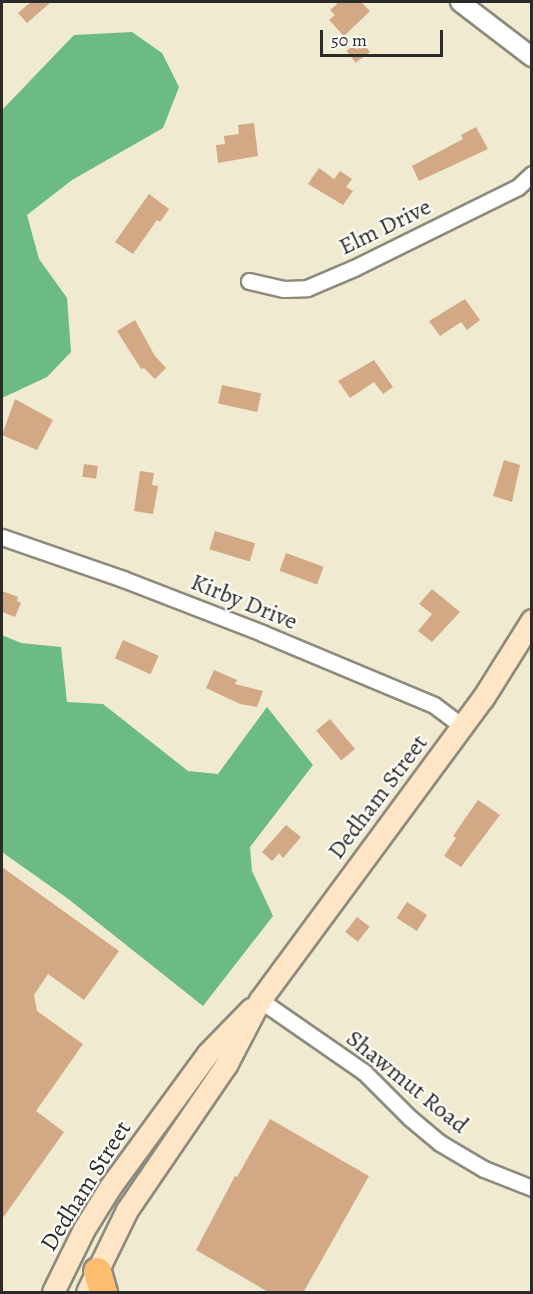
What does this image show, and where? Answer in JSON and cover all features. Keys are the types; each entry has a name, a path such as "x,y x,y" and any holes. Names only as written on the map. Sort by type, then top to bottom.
{"main road":[{"name":"Dedham Street","path":"96,1285 128,1209 226,1065 260,1000 504,668 531,620"},
{"name":"Dedham Street","path":"52,1293 84,1229 110,1187 215,1044 260,1000"}],"street":[{"path":"460,2 531,57"},
{"name":"Elm Drive","path":"249,281 284,289 307,288 354,268 518,188 531,174"},
{"name":"Kirby Drive","path":"2,537 123,579 262,633 434,705 462,726"},
{"name":"Shawmut Road","path":"260,1000 364,1072 410,1118 440,1143 484,1169 531,1188"}],"green space":[{"path":"132,32 162,53 179,87 163,128 72,180 27,215 39,259 67,298 71,352 47,377 2,398 2,108 74,35"},
{"path":"2,635 21,643 61,647 67,702 103,704 188,771 218,774 267,707 313,765 250,847 252,871 273,916 203,1006 67,898 2,852"}],"building":[{"path":"31,2 51,2 27,23 18,13"},
{"path":"339,2 361,2 370,11 344,36 329,20 335,15 330,10"},
{"path":"361,40 370,52 356,63 347,51"},
{"path":"254,123 258,156 218,163 216,145 225,144 224,136 239,134 238,125"},
{"path":"476,127 488,149 419,181 412,166 463,139 461,135"},
{"path":"319,168 334,179 340,171 352,179 346,187 353,191 343,205 308,184"},
{"path":"149,194 169,209 160,222 157,220 133,254 115,242"},
{"path":"465,299 480,320 467,330 461,322 440,336 429,321"},
{"path":"135,320 155,356 166,368 155,379 144,368 141,369 117,331"},
{"path":"374,360 393,387 383,394 374,382 350,398 338,381"},
{"path":"222,385 261,393 257,412 218,404"},
{"path":"15,399 53,420 37,450 2,435"},
{"path":"504,460 520,465 512,502 493,496"},
{"path":"84,464 98,466 96,479 82,477"},
{"path":"140,471 154,473 152,485 158,486 153,514 134,511"},
{"path":"215,531 255,543 250,561 209,549"},
{"path":"286,553 324,567 317,585 280,571"},
{"path":"432,589 460,612 432,642 418,631 432,614 419,604"},
{"path":"2,591 18,597 17,601 21,603 15,617 2,612"},
{"path":"123,640 159,656 150,674 115,658"},
{"path":"214,670 237,680 235,684 263,691 257,707 240,704 206,688"},
{"path":"330,719 355,749 341,760 316,731"},
{"path":"478,800 500,815 461,867 444,856 456,838 453,836"},
{"path":"286,825 301,837 283,858 279,853 272,861 262,852"},
{"path":"2,867 119,951 84,1000 48,974 34,995 37,1011 83,1044 36,1111 64,1132 2,1219"},
{"path":"407,902 427,915 417,931 397,918"},
{"path":"357,917 370,927 358,942 345,932"},
{"path":"270,1119 369,1176 303,1293 270,1293 196,1250 235,1176 237,1177"}]}
